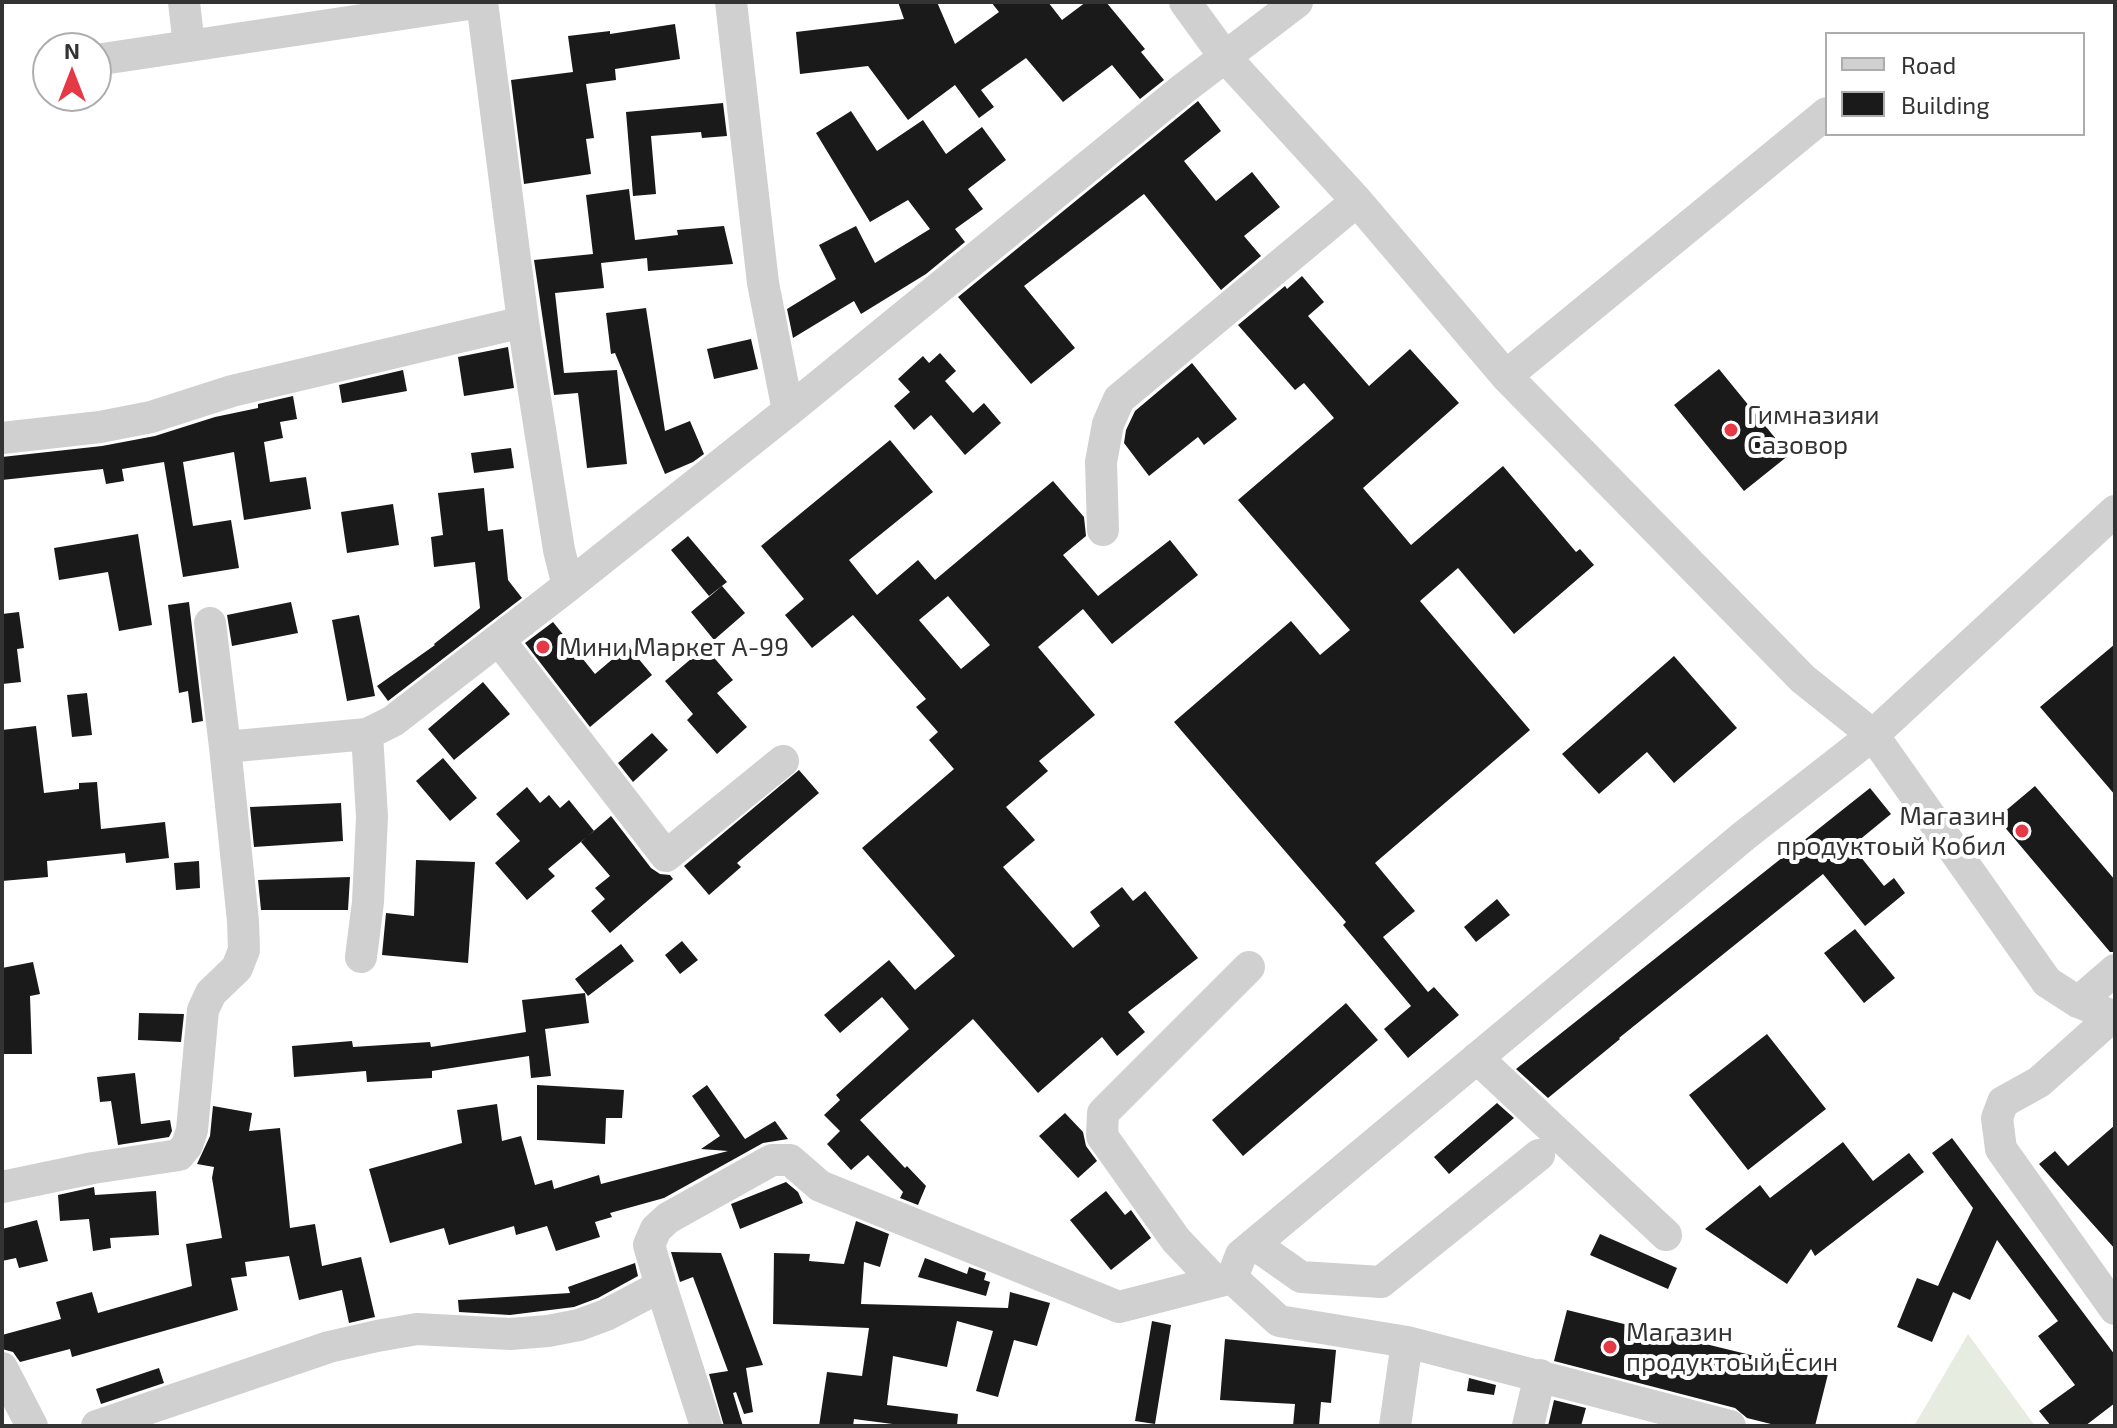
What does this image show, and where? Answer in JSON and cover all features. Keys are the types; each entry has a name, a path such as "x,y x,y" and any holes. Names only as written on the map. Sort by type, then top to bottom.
{"street":[{"path":"184,2 189,46"},
{"path":"112,58 482,2 523,322 559,550 568,586"},
{"path":"731,2 763,283 788,411"},
{"path":"1185,2 1225,57 1357,201 1506,376 1803,679 1873,735 2047,982 2078,1002 2114,1016 2039,1082 2003,1102 1997,1118 2001,1149 2115,1309"},
{"path":"225,747 367,734 393,721 568,586 1297,2"},
{"path":"1506,376 1825,115"},
{"path":"1103,530 1101,462 1108,424 1119,399 1357,201"},
{"path":"2,438 100,427 151,417 232,391 523,322"},
{"path":"706,1426 649,1245 656,1229 668,1218 772,1160 790,1160 820,1186 1119,1307 1224,1280 1241,1255 1254,1244 1745,835 1873,735 2115,511"},
{"path":"2,1187 93,1168 179,1155 187,1145 192,1130 203,1010 211,993 237,968 244,950 210,623"},
{"path":"499,640 666,856 783,761"},
{"path":"361,957 368,902 372,817 367,734"},
{"path":"1249,967 1103,1113 1102,1136 1176,1240 1279,1321 1407,1342 1540,1375 1645,1416 1730,1426"},
{"path":"2078,1002 2115,970"},
{"path":"1477,1058 1666,1235"},
{"path":"1254,1244 1301,1277 1381,1282 1539,1155"},
{"path":"97,1426 353,1341 417,1329 510,1334 548,1331 579,1325 606,1315 661,1286"},
{"path":"1395,1426 1407,1342"},
{"path":"2,1368 32,1426"},
{"path":"1528,1426 1540,1375"}],"shaded area":[{"path":"1968,1334 2035,1426 1914,1426"}],"building":[{"path":"898,2 937,2 955,44 999,12 991,2 1048,2 1062,20 1086,2 1106,2 1145,49 1141,52 1164,80 1140,99 1112,65 1063,102 1026,58 981,90 994,107 979,118 955,85 908,120 868,66 800,74 796,32 904,19"},
{"path":"675,24 680,59 615,69 616,80 586,84 594,138 586,139 591,174 524,184 511,80 573,72 568,36 610,31 610,34"},
{"path":"1198,101 1221,131 1184,161 1216,201 1252,172 1280,207 1244,236 1261,256 1221,290 1144,194 1024,286 1075,348 1031,384 958,297"},
{"path":"723,103 727,136 702,138 701,132 651,136 656,194 633,196 626,112"},
{"path":"851,111 877,151 923,120 946,154 982,127 1006,160 968,189 983,209 955,229 965,242 926,274 861,314 854,301 793,338 787,309 836,279 819,245 856,226 875,263 930,229 908,200 870,222 816,133"},
{"path":"629,189 635,240 678,235 677,230 724,226 733,264 648,271 647,258 601,263 604,288 555,293 564,373 617,370 627,464 587,468 578,393 554,395 534,260 593,254 586,195"},
{"path":"1302,276 1324,302 1308,316 1369,386 1410,349 1459,403 1363,488 1411,545 1503,466 1576,552 1580,549 1594,565 1514,634 1458,568 1420,601 1530,730 1375,863 1415,911 1383,937 1428,992 1434,987 1459,1015 1408,1058 1384,1029 1411,1006 1343,925 1346,922 1174,722 1291,621 1320,655 1350,630 1238,500 1334,418 1304,383 1295,390 1238,325"},
{"path":"646,308 665,431 690,421 704,454 665,474 615,353 611,354 606,313"},
{"path":"751,339 758,369 714,379 707,349"},
{"path":"508,347 514,388 464,396 458,357"},
{"path":"940,353 956,371 945,381 973,413 984,403 1001,423 965,455 931,415 914,430 894,406 910,392 898,379 923,356 929,363"},
{"path":"1192,363 1237,419 1204,445 1198,437 1149,476 1124,443 1126,430 1135,411"},
{"name":"Гимназияи Сазовор","path":"1719,369 1789,455 1744,491 1674,405"},
{"path":"403,370 407,391 342,403 339,385"},
{"path":"293,396 297,419 280,422 283,438 264,442 270,482 306,477 311,509 244,520 234,452 183,462 193,526 231,520 239,568 183,577 164,462 122,469 124,481 106,484 103,469 2,480 2,457 102,446 155,436"},
{"path":"890,440 933,492 849,560 877,595 918,560 935,580 1053,481 1084,517 1086,536 1063,555 1098,596 1170,540 1198,575 1112,644 1083,609 1038,647 1095,715 1039,761 1048,771 1006,807 1035,840 1003,867 1073,948 1100,926 1090,912 1122,887 1133,901 1145,891 1198,958 1128,1012 1145,1032 1117,1056 1102,1037 1038,1093 973,1019 860,1120 926,1186 918,1205 900,1198 903,1192 868,1155 851,1170 827,1144 840,1131 824,1115 840,1100 836,1095 909,1029 882,997 840,1033 824,1015 889,960 915,990 955,956 862,848 954,769 929,740 938,732 916,707 926,699 853,615 812,648 785,615 804,599 761,546","holes":["948,596 990,645 961,669 919,620"]},
{"path":"511,448 514,468 474,473 471,453"},
{"path":"484,488 488,531 503,529 508,580 522,598 388,701 377,686 480,608 475,562 434,567 431,537 443,535 438,493"},
{"path":"393,504 399,545 347,553 341,512"},
{"path":"138,534 152,625 119,631 108,572 59,580 54,548"},
{"path":"688,536 727,582 709,596 671,550"},
{"path":"722,586 745,613 714,640 691,612"},
{"path":"189,602 203,721 192,723 188,691 179,693 168,605"},
{"path":"291,602 298,633 232,646 227,615"},
{"path":"19,612 24,648 17,649 21,682 2,684 2,614"},
{"path":"359,615 375,696 347,701 332,620"},
{"path":"553,622 595,674 628,646 652,675 590,727 525,643"},
{"path":"2115,644 2115,795 2040,707"},
{"path":"705,647 733,680 717,693 747,727 717,754 687,720 693,714 665,681"},
{"path":"1674,656 1737,728 1674,783 1647,752 1599,794 1562,754"},
{"path":"483,682 510,714 454,760 428,729"},
{"path":"87,693 92,735 72,737 67,695"},
{"path":"36,726 44,793 79,789 79,783 97,782 101,829 165,822 169,858 126,863 125,853 47,861 48,877 2,881 2,730"},
{"path":"652,733 668,750 633,782 618,763"},
{"path":"443,758 477,798 450,821 416,781"},
{"path":"799,770 819,793 737,863 741,867 709,895 684,866"},
{"path":"2035,786 2115,880 2115,952 2110,952 1997,818"},
{"path":"527,787 540,803 549,795 560,808 569,800 594,831 548,869 555,876 527,900 495,863 520,841 496,814"},
{"path":"1870,788 1891,814 1852,846 1884,886 1894,878 1905,893 1865,926 1823,874 1548,1098 1516,1069"},
{"path":"341,803 343,841 254,847 250,807"},
{"path":"611,816 651,868 673,879 610,933 591,911 605,899 595,888 610,876 581,842"},
{"path":"416,860 475,862 468,963 382,955 386,913 414,916"},
{"path":"199,861 200,888 176,890 174,863"},
{"path":"350,877 348,910 261,910 258,880"},
{"path":"1497,899 1510,915 1476,942 1464,927"},
{"path":"1855,929 1895,978 1864,1003 1824,953"},
{"path":"682,941 698,960 680,974 665,955"},
{"path":"621,944 634,961 588,996 575,979"},
{"path":"33,962 40,994 30,996 32,1054 2,1054 2,968"},
{"path":"585,993 589,1023 545,1029 551,1076 531,1078 529,1056 432,1071 432,1078 367,1082 366,1071 294,1077 292,1046 352,1041 353,1047 430,1042 431,1047 526,1032 522,1000"},
{"path":"1346,1003 1378,1040 1243,1156 1212,1120"},
{"path":"139,1013 184,1014 181,1042 138,1040"},
{"path":"1767,1034 1826,1109 1748,1170 1689,1095"},
{"path":"135,1073 141,1124 170,1120 172,1131 169,1137 118,1145 111,1101 100,1102 97,1077"},
{"path":"537,1085 624,1090 622,1118 606,1118 605,1144 537,1140"},
{"path":"707,1085 745,1139 775,1121 788,1139 763,1143 664,1198 610,1213 612,1217 595,1222 600,1237 556,1251 547,1226 516,1235 514,1226 449,1245 444,1228 390,1243 369,1169 462,1143 457,1110 497,1104 502,1141 521,1136 535,1185 552,1180 554,1189 599,1175 601,1184 728,1151 701,1149 720,1136 692,1096"},
{"path":"1497,1103 1514,1118 1449,1174 1434,1157"},
{"path":"213,1106 252,1113 249,1131 280,1128 290,1228 315,1224 322,1266 361,1257 375,1317 349,1323 342,1290 299,1300 289,1256 245,1262 247,1276 231,1278 238,1310 72,1357 70,1349 20,1362 13,1352 2,1349 2,1335 61,1319 56,1302 92,1292 98,1313 192,1286 186,1244 222,1238 212,1178 214,1167 197,1164 210,1136"},
{"path":"1065,1113 1083,1132 1086,1146 1097,1161 1078,1178 1039,1136"},
{"path":"2115,1125 2115,1249 2039,1164 2055,1151 2068,1166"},
{"path":"1952,1138 2115,1355 2115,1403 2085,1426 2051,1426 2039,1411 2075,1385 2038,1336 2058,1321 1997,1240 1970,1300 1953,1292 1932,1342 1897,1327 1917,1278 1938,1286 1973,1208 1932,1153"},
{"path":"1843,1142 1873,1181 1909,1153 1924,1172 1815,1256 1811,1249 1787,1284 1705,1229 1760,1185 1770,1198"},
{"path":"786,1182 798,1192 803,1203 740,1229 731,1204"},
{"path":"94,1187 95,1195 156,1191 159,1235 110,1238 111,1248 93,1251 89,1219 60,1221 58,1195"},
{"path":"1106,1191 1125,1215 1131,1210 1151,1238 1111,1270 1070,1220"},
{"path":"37,1220 48,1261 19,1268 16,1258 2,1261 2,1229"},
{"path":"856,1221 889,1234 880,1267 864,1262 861,1304 1008,1308 1010,1292 1050,1303 1037,1346 1014,1340 998,1397 976,1391 993,1331 957,1321 947,1367 893,1356 887,1405 958,1414 957,1426 908,1426 854,1419 853,1426 819,1426 827,1372 862,1376 869,1328 773,1324 774,1253 810,1254 809,1261 844,1264"},
{"path":"1600,1234 1677,1268 1668,1289 1590,1255"},
{"path":"671,1252 721,1253 763,1365 746,1368 753,1412 744,1414 736,1392 733,1393 743,1426 724,1426 709,1374 728,1371 693,1277 680,1282"},
{"path":"925,1258 967,1274 969,1267 986,1273 984,1280 990,1282 986,1296 918,1277"},
{"path":"635,1263 638,1276 574,1307 510,1315 459,1312 458,1300 570,1293 568,1287"},
{"path":"1567,1310 1828,1374 1815,1426 1779,1426 1747,1418 1735,1408 1554,1361"},
{"path":"1152,1321 1171,1325 1155,1424 1135,1421"},
{"path":"1225,1339 1336,1350 1331,1403 1321,1402 1319,1426 1293,1426 1295,1404 1220,1400"},
{"path":"159,1368 164,1383 101,1404 96,1389"},
{"path":"1469,1378 1496,1385 1494,1395 1467,1391"},
{"path":"1554,1400 1586,1408 1581,1426 1548,1426"}],"place":[{"name":"Гимназияи Сазовор","path":"1731,430"},
{"name":"Мини Маркет А-99","path":"543,647"},
{"name":"Магазин продуктоый Кобил","path":"2022,831"},
{"name":"Магазин продуктоый Ёсин","path":"1610,1347"}]}
